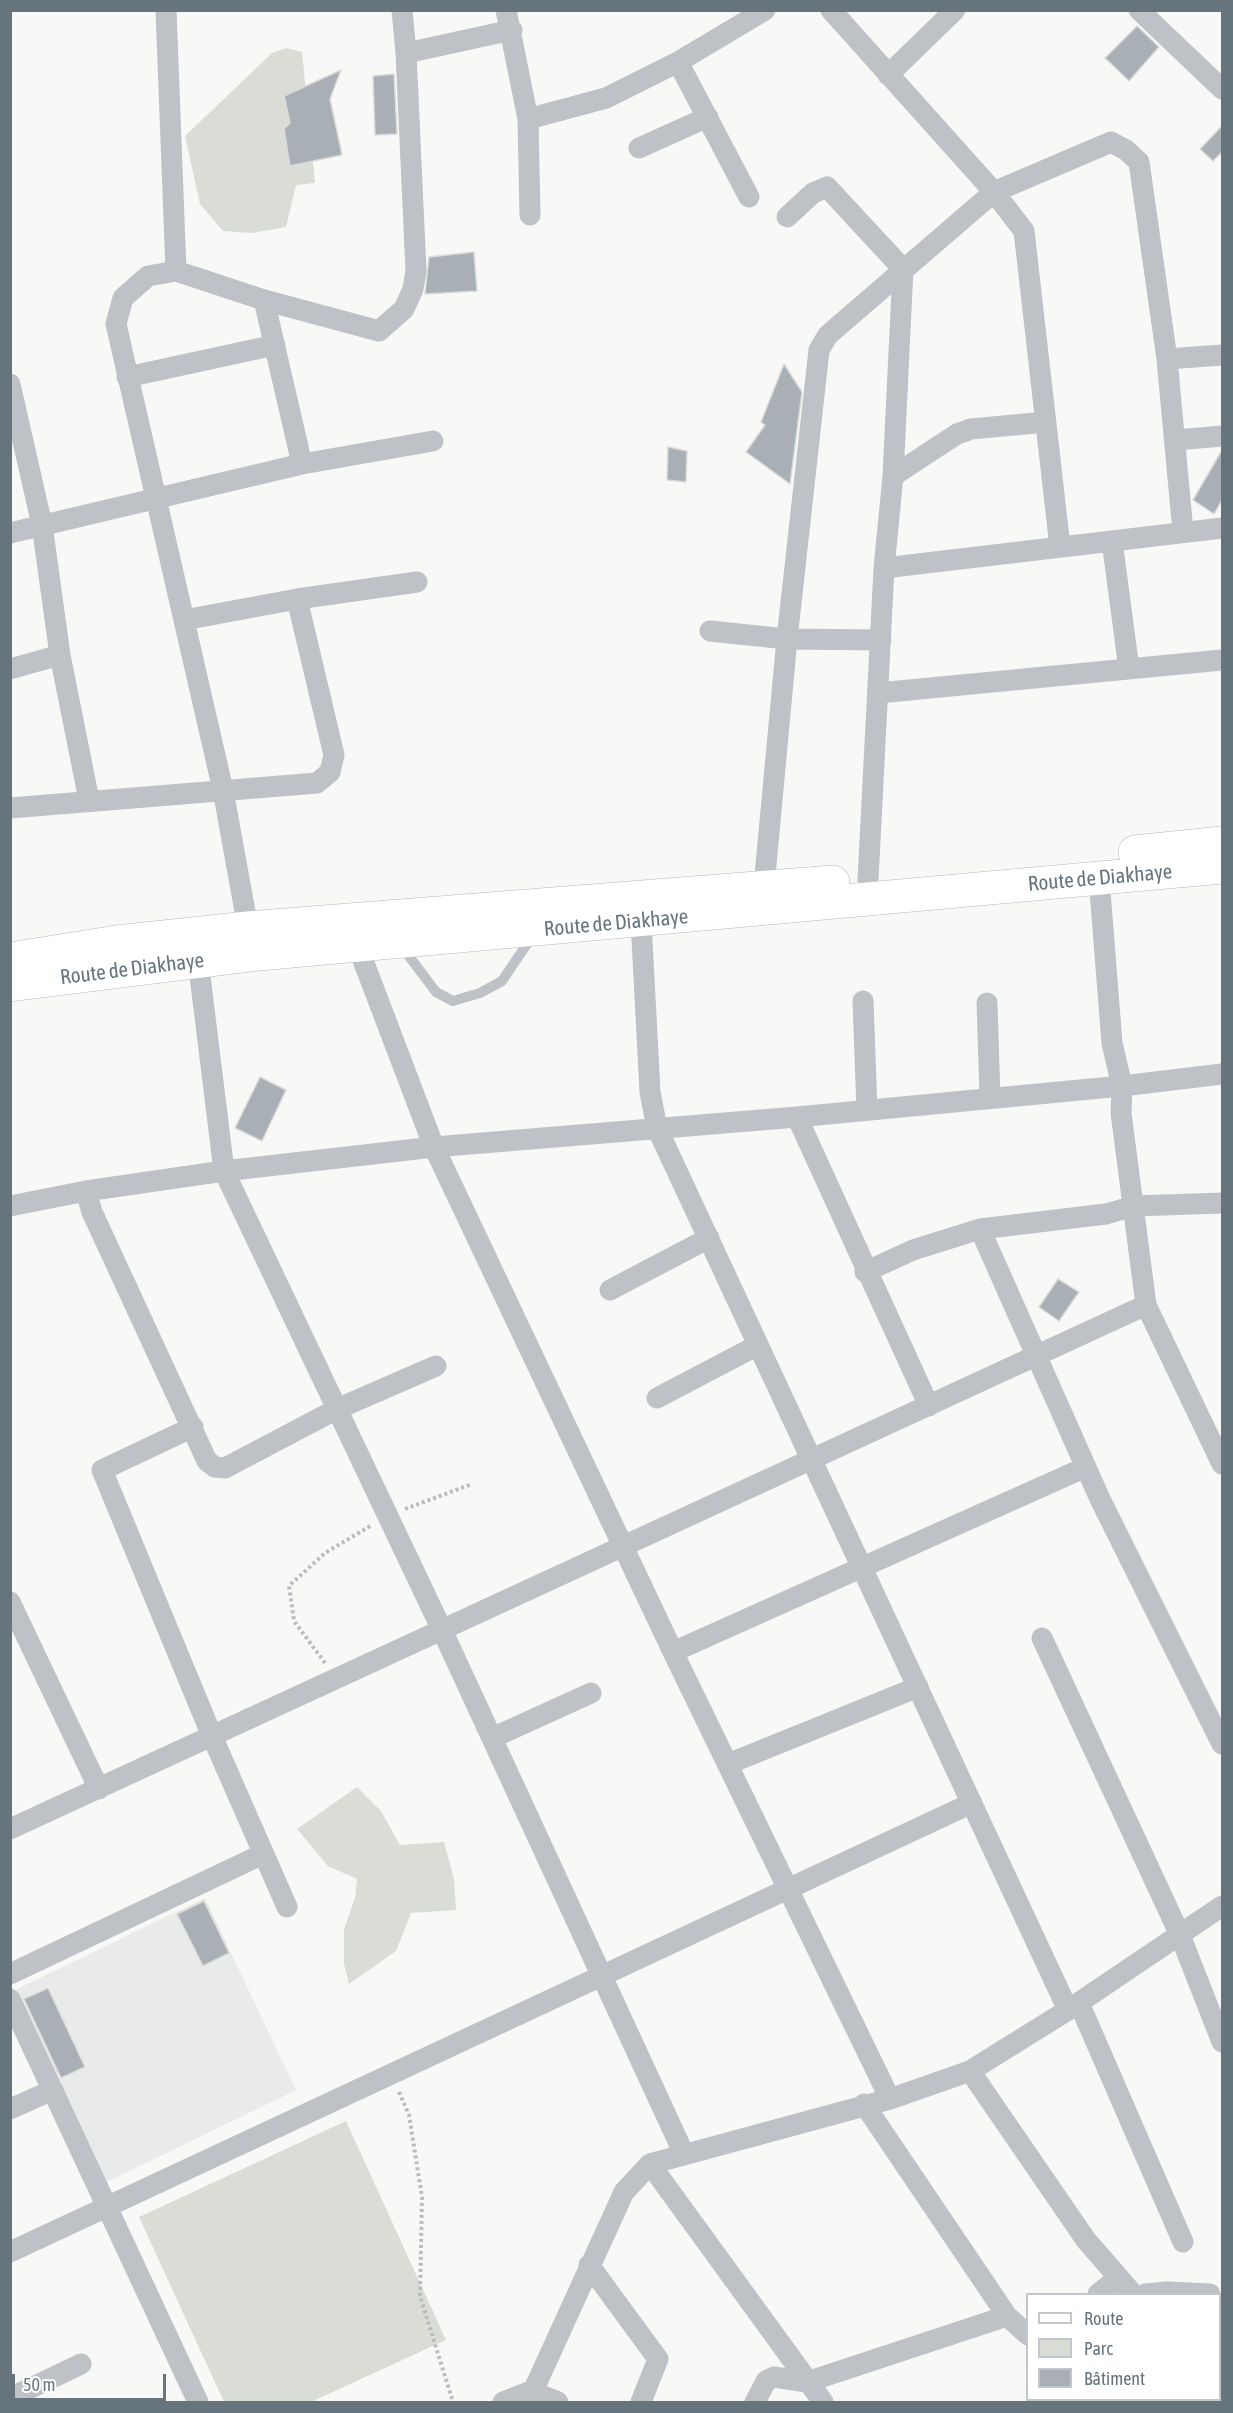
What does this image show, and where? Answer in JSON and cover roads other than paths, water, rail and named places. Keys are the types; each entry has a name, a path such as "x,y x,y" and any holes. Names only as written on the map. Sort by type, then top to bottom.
{"main road":[{"name":"Route de Diakhaye","path":"10,985 198,960 352,932 764,886 868,880 1222,843"},
{"name":"Route de Diakhaye","path":"10,959 117,942 248,928 352,932 398,942 1222,867"}],"street":[{"path":"166,10 176,271"},
{"path":"248,928 223,790 116,324 123,298 148,276 176,271 264,300 380,331 404,309 413,289 416,271 402,10"},
{"path":"528,119 606,98 678,62 765,10"},
{"path":"831,10 994,192 1024,231 1060,547"},
{"path":"888,75 955,10"},
{"path":"1140,10 1222,89"},
{"path":"406,53 451,45 509,20 528,119 530,214"},
{"path":"678,62 749,197"},
{"path":"639,147 708,117"},
{"path":"764,886 787,639 819,350 828,335 994,192 1112,142 1126,150 1138,162 1167,359 1183,532"},
{"path":"787,217 813,193 827,188 903,269 893,476 884,568 868,880"},
{"path":"264,300 302,464"},
{"path":"128,377 275,345"},
{"path":"1167,359 1222,355"},
{"path":"12,394 42,525 60,655 89,800"},
{"path":"893,476 957,434 971,429 1046,422"},
{"path":"1176,440 1222,436"},
{"path":"10,533 302,464 433,441"},
{"path":"884,568 1222,528"},
{"path":"1112,541 1129,669"},
{"path":"184,620 297,599 417,582"},
{"path":"10,808 317,783 330,772 334,755 297,599"},
{"path":"710,631 787,639 881,640"},
{"path":"10,669 60,655"},
{"path":"878,693 1222,660"},
{"path":"1099,878 1112,1043 1122,1086 1121,1113 1146,1305 1222,1464"},
{"path":"640,921 650,1092 657,1128 972,1803 1073,2007 1183,2242"},
{"path":"352,932 434,1147 673,1652 890,2099"},
{"path":"198,960 224,1171 442,1630 684,2154"},
{"path":"863,1001 867,1110"},
{"path":"987,1003 990,1098"},
{"path":"10,1206 86,1191 224,1171 434,1147 797,1117 1122,1086 1222,1074"},
{"path":"797,1117 865,1272 929,1406"},
{"path":"86,1191 92,1212 207,1461 215,1467 225,1468 337,1409 436,1366"},
{"path":"865,1272 913,1250 980,1229 1106,1214 1134,1206 1222,1203"},
{"path":"980,1229 1086,1467 1222,1744"},
{"path":"610,1290 709,1238"},
{"path":"10,1829 1146,1305"},
{"path":"657,1398 758,1345"},
{"path":"193,1427 102,1470 212,1736 287,1907"},
{"path":"673,1652 1086,1467"},
{"path":"10,1602 20,1645 99,1788"},
{"path":"1042,1638 1180,1935 1222,2042"},
{"path":"728,1764 918,1687"},
{"path":"492,1738 591,1693"},
{"path":"10,2252 972,1803"},
{"path":"10,1974 264,1854"},
{"path":"529,2397 624,2192 650,2164 864,2104 890,2099 970,2071 1073,2007 1222,1906"},
{"path":"10,1999 198,2403"},
{"path":"970,2071 1086,2240 1131,2293"},
{"path":"10,2109 52,2090"},
{"path":"864,2104 1007,2316 1026,2333"},
{"path":"650,2164 823,2403"},
{"path":"590,2265 658,2359 641,2403"},
{"path":"1100,2293 1118,2278"},
{"path":"1178,2293 1199,2293"},
{"path":"755,2403 766,2381 774,2377 807,2382 1007,2316"},
{"path":"10,2398 81,2364"},
{"path":"503,2403 529,2397 558,2403"}],"lane":[{"path":"398,942 436,992 453,1001 480,993 502,981 537,930"}]}
